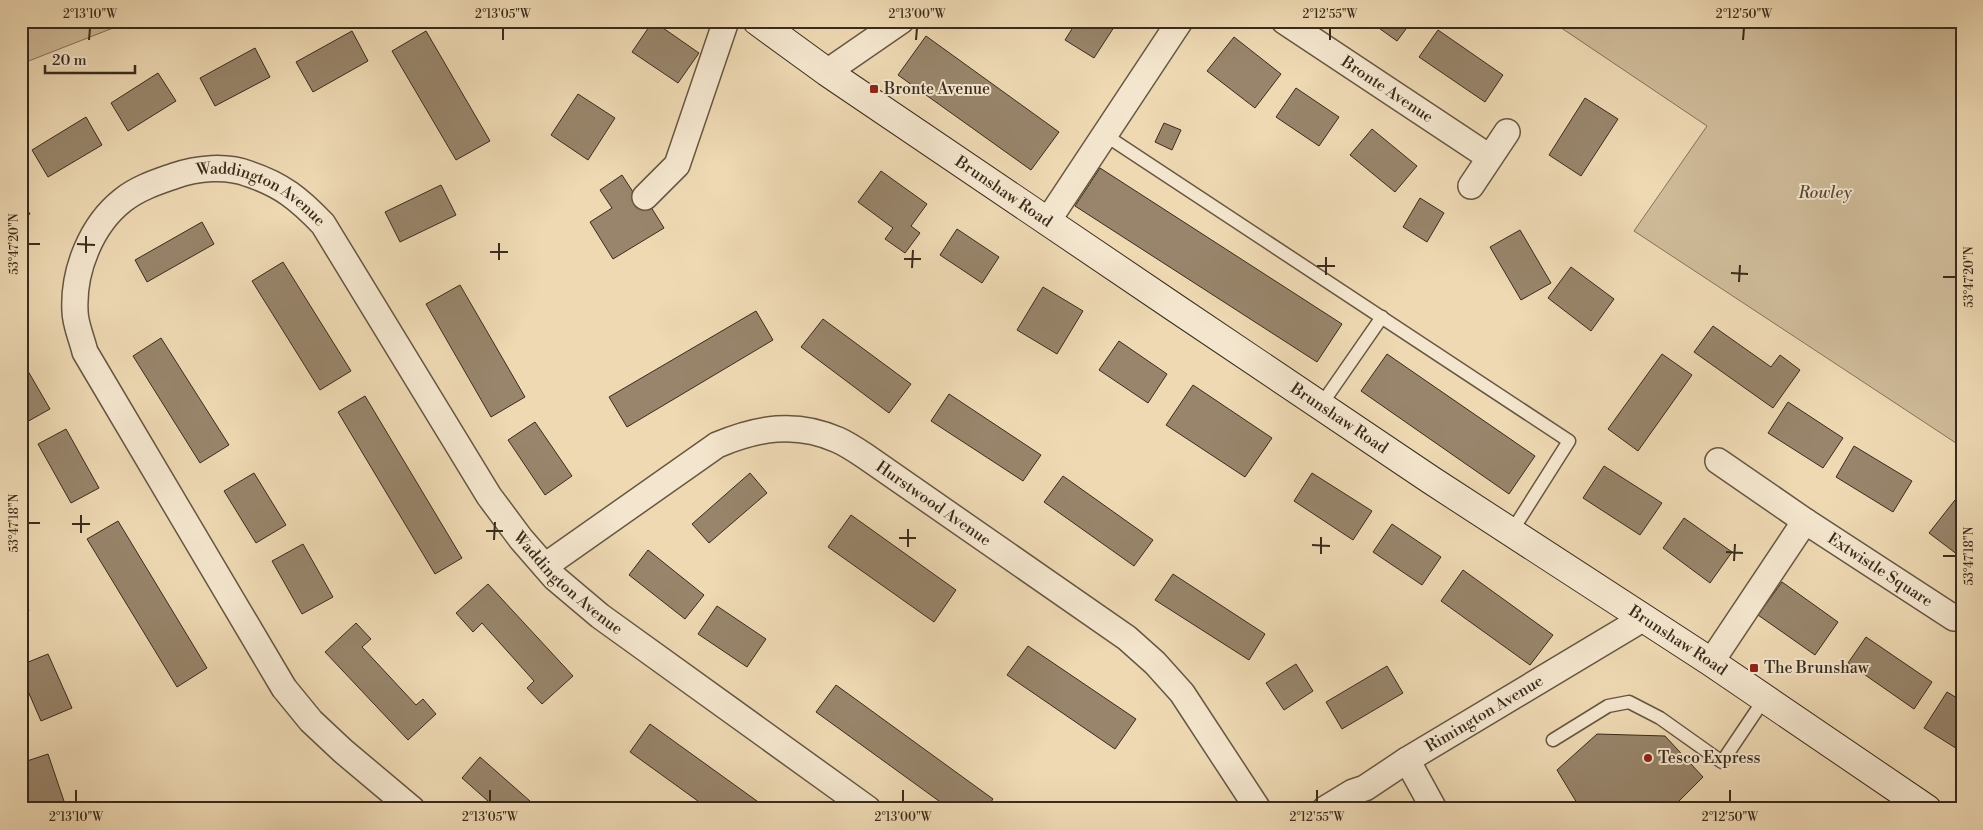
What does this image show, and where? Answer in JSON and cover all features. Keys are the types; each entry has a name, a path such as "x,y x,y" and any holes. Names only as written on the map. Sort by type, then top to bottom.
{"street":[{"path":"645,197 678,165 726,21"},
{"name":"Brunshaw Road","path":"757,21 827,72 1048,222 1765,698 1927,809"},
{"path":"827,72 901,21"},
{"path":"1048,222 1180,21"},
{"name":"Bronte Avenue","path":"1284,21 1489,157"},
{"path":"1471,186 1507,132"},
{"name":"Waddington Avenue","path":"412,809 343,751 311,720 284,688 85,352 75,313 75,288 85,250 102,222 123,200 149,185 185,172 216,168 247,173 279,187 300,200 323,224 489,496 555,578 600,616 868,809"},
{"name":"Hurstwood Avenue","path":"544,566 717,445 742,434 778,428 807,430 838,440 865,456 1141,650 1182,693 1258,809"},
{"name":"Extwistle Square","path":"1718,461 1805,521 1954,618"},
{"path":"1711,662 1805,521"},
{"name":"Rimington Avenue","path":"1325,809 1358,800 1365,788 1407,760 1644,618"},
{"path":"1407,760 1434,809"}],"lane":[{"path":"1105,135 1569,441 1512,531"},
{"path":"1321,405 1382,317"},
{"path":"1554,740 1608,706 1630,702 1660,718 1722,762 1765,698"}],"green space":[{"path":"21,21 131,21 21,64"},
{"name":"Rowley","path":"1551,21 1962,21 1962,447 1634,231 1707,126"}],"building":[{"path":"534,21 547,21 544,28"},
{"path":"653,21 699,53 678,83 632,52"},
{"path":"1077,21 1118,21 1094,58 1065,40"},
{"path":"1369,21 1412,21 1397,41"},
{"path":"1438,30 1503,75 1485,102 1419,57"},
{"path":"352,31 368,61 313,92 296,62"},
{"path":"426,31 490,141 456,160 392,51"},
{"path":"926,36 1059,132 1031,170 898,75"},
{"path":"1234,37 1281,74 1255,108 1207,71"},
{"path":"255,48 270,77 215,106 200,78"},
{"path":"158,73 176,101 128,131 111,103"},
{"path":"1296,88 1339,117 1319,146 1276,117"},
{"path":"578,94 615,118 588,160 551,135"},
{"path":"1585,98 1618,119 1581,176 1549,155"},
{"path":"86,117 102,145 48,177 32,150"},
{"path":"1164,123 1181,130 1172,150 1155,142"},
{"path":"1372,129 1417,166 1395,192 1350,155"},
{"path":"1100,168 1342,324 1317,362 1075,206"},
{"path":"881,171 927,204 911,226 920,233 905,253 885,239 893,228 858,202"},
{"path":"622,175 633,192 639,188 664,228 613,259 590,222 612,208 600,190"},
{"path":"441,185 456,215 400,242 385,212"},
{"path":"1420,198 1444,213 1427,242 1403,227"},
{"path":"21,200 30,214 21,219"},
{"path":"202,222 214,244 147,282 135,260"},
{"path":"957,229 999,257 982,283 940,255"},
{"path":"1520,230 1551,283 1521,300 1490,247"},
{"path":"283,262 351,371 320,390 252,281"},
{"path":"1571,267 1614,299 1591,331 1548,298"},
{"path":"460,285 525,397 491,417 426,304"},
{"path":"1043,287 1083,311 1057,354 1017,330"},
{"path":"756,311 773,340 627,427 609,397"},
{"path":"823,319 911,384 889,413 801,347"},
{"path":"1713,326 1771,367 1780,355 1800,370 1773,408 1694,352"},
{"path":"161,338 229,445 200,463 133,356"},
{"path":"1119,341 1167,374 1148,403 1099,370"},
{"path":"1387,354 1535,456 1509,494 1361,391"},
{"path":"1662,354 1692,375 1638,451 1608,429"},
{"path":"21,359 50,409 25,423 21,416"},
{"path":"1193,385 1272,438 1245,477 1166,425"},
{"path":"949,394 1041,455 1023,481 931,421"},
{"path":"365,396 462,558 435,574 338,412"},
{"path":"1788,402 1843,438 1823,468 1768,433"},
{"path":"535,422 572,476 545,495 508,440"},
{"path":"66,429 99,488 71,503 38,444"},
{"path":"1854,446 1912,481 1893,512 1836,477"},
{"path":"1604,466 1662,503 1640,535 1583,498"},
{"path":"254,473 286,525 256,543 224,491"},
{"path":"750,473 767,493 709,543 692,524"},
{"path":"1312,473 1372,511 1353,540 1294,501"},
{"path":"1063,476 1153,540 1134,566 1044,502"},
{"path":"1955,500 1962,506 1962,558 1929,533"},
{"path":"851,515 956,590 934,622 828,547"},
{"path":"1684,518 1732,552 1710,583 1663,548"},
{"path":"118,521 207,668 177,687 87,539"},
{"path":"1392,524 1441,557 1422,585 1373,552"},
{"path":"303,544 333,597 302,614 272,561"},
{"path":"648,550 704,595 685,619 629,575"},
{"path":"1463,570 1553,635 1530,665 1441,601"},
{"path":"1173,574 1265,634 1249,660 1155,600"},
{"path":"1782,582 1838,622 1815,655 1758,615"},
{"path":"488,584 573,676 542,704 527,688 534,681 482,623 473,632 456,613"},
{"path":"21,595 29,611 21,614"},
{"path":"717,606 766,639 747,667 698,634"},
{"path":"356,623 371,639 362,647 416,705 423,699 436,714 408,740 325,652"},
{"path":"1866,637 1932,682 1914,709 1848,663"},
{"path":"1028,646 1136,719 1115,749 1007,675"},
{"path":"48,654 72,708 41,721 21,675 21,665"},
{"path":"1296,664 1313,691 1284,710 1266,683"},
{"path":"1387,666 1403,693 1342,729 1326,702"},
{"path":"836,685 993,799 986,809 950,809 816,712"},
{"path":"1947,692 1962,701 1962,752 1924,728"},
{"path":"650,724 768,809 709,809 630,752"},
{"path":"1597,734 1665,736 1703,777 1674,806 1577,803 1557,770"},
{"path":"48,754 66,807 60,809 29,809 21,788 21,763"},
{"path":"480,757 539,809 497,809 462,778"},
{"path":"1164,802 1167,809 1148,809"}],"place":[{"name":"Bronte Avenue","path":"874,89"},
{"name":"The Brunshaw","path":"1754,668"},
{"name":"Tesco Express","path":"1648,758"}]}
